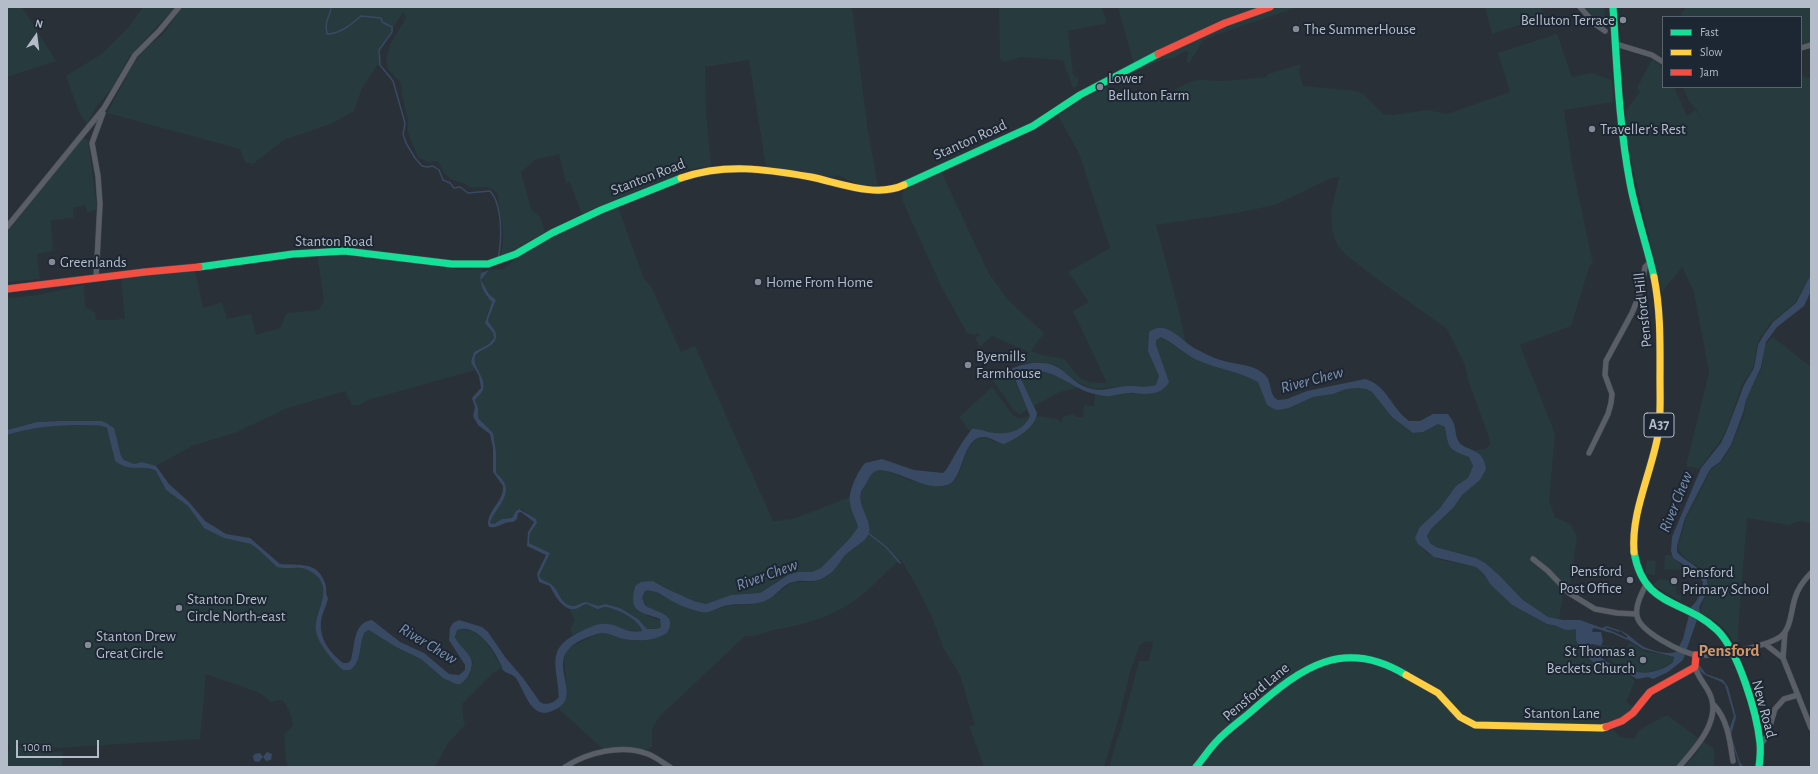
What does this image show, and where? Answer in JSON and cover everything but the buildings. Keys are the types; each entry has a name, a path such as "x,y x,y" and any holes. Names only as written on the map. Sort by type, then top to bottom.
{"main road":[{"name":"Stanton Road","path":"7,288 181,270 266,256 345,251 452,264 487,264 505,259 596,211 688,174 717,169 770,172 871,190 893,189 1033,126 1080,95 1162,52 1224,23 1270,7"},
{"name":"Pensford Hill","path":"1613,7 1619,104 1626,160 1632,193 1656,283 1661,330 1659,426 1655,447 1637,514 1634,540 1638,569 1646,585"},
{"name":"New Road","path":"1646,585 1654,592 1702,620 1722,634 1732,651 1761,744 1759,767"},
{"path":"1695,666 1696,655"},
{"name":"Pensford Lane","path":"1196,767 1218,741 1289,679 1303,670 1323,662 1339,658 1360,658 1381,661 1439,694 1464,721 1475,725 1492,726"},
{"name":"Stanton Lane","path":"1492,726 1602,728 1622,721 1633,713 1650,692 1695,666"}],"street":[{"path":"7,227 104,108 135,55 160,30 179,7"},
{"path":"1580,7 1595,24 1605,31"},
{"path":"1616,44 1652,55 1662,61"},
{"path":"96,278 100,204 98,176 92,143 104,108"},
{"path":"1589,453 1612,403 1612,394 1605,375 1606,361 1632,313 1641,290 1645,267 1651,262"},
{"path":"1588,439 1594,442"},
{"path":"1533,559 1548,571 1569,593 1595,609 1617,613 1636,614"},
{"path":"1811,573 1804,581 1795,597 1785,632 1783,658 1811,728"},
{"path":"1646,585 1641,593 1636,614 1641,623 1656,637 1674,648 1696,655 1732,651 1765,644 1775,640 1785,632"},
{"path":"1765,644 1783,658"},
{"path":"1695,666 1726,727 1733,761"},
{"path":"1761,744 1767,736 1775,709 1784,699 1798,695"},
{"path":"1679,767 1694,750 1709,724 1714,705"},
{"path":"565,767 580,758 595,752 611,750 640,752 649,755 670,767"}],"green space":[{"path":"7,7 22,7 56,61 7,77"},
{"path":"143,7 175,7 129,57 114,85 98,104 87,124 79,112 66,76 103,53 128,28"},
{"path":"183,7 852,7 868,132 878,186 860,185 837,175 833,177 766,167 749,60 705,67 706,111 711,166 686,170 582,214 570,182 566,183 559,154 535,160 521,172 531,209 540,217 545,232 501,257 503,235 498,194 488,187 469,187 446,175 437,161 427,162 418,157 408,133 408,120 402,95 401,83 388,69 386,59 391,43 406,18 404,12 379,50 380,65 377,65 361,90 354,111 333,123 284,140 253,164 245,162 240,149 107,113 135,61 143,50 163,34"},
{"path":"999,7 1102,7 1107,23 1068,31 1073,74 1079,79 1077,86 1073,88 1063,60 1021,57 1005,62 1000,59"},
{"path":"1118,7 1298,7 1213,36 1203,41 1189,63 1187,62 1188,52 1185,51 1174,58 1161,60 1140,70 1133,61"},
{"path":"1485,7 1539,7 1546,16 1492,34"},
{"path":"1585,7 1604,7 1606,23 1597,21"},
{"path":"1687,7 1811,7 1811,42 1802,45 1802,16 1682,16 1681,13"},
{"path":"1557,34 1572,77 1591,73 1612,80 1613,102 1564,110 1572,164 1593,264 1590,265 1571,326 1520,345 1555,434 1549,501 1555,517 1571,525 1577,537 1569,593 1563,595 1559,619 1548,617 1528,604 1499,575 1476,558 1434,546 1428,540 1427,536 1431,529 1454,507 1462,494 1480,480 1483,460 1475,450 1485,449 1490,445 1489,437 1469,383 1465,365 1447,329 1381,282 1346,255 1338,246 1333,234 1331,212 1339,177 1331,178 1275,205 1237,213 1156,225 1186,343 1155,328 1149,332 1150,351 1159,376 1157,385 1148,387 1130,386 1094,389 1074,381 1056,365 1038,362 1020,364 1029,352 992,336 980,347 975,338 980,335 978,333 974,335 967,333 941,286 903,202 902,195 905,189 941,171 988,272 1008,300 1044,333 1031,351 1041,355 1065,359 1074,372 1086,381 1107,383 1073,311 1089,302 1068,272 1110,248 1079,153 1058,116 1078,102 1105,87 1117,94 1140,100 1147,100 1161,97 1187,83 1197,80 1221,81 1267,77 1268,74 1301,64 1299,71 1303,86 1357,91 1364,95 1383,114 1393,115 1427,110 1447,114 1510,92 1498,53"},
{"path":"1652,59 1662,67 1662,88 1674,88 1687,116 1695,110 1706,122 1689,101 1683,88 1802,88 1802,77 1811,78 1811,273 1795,303 1769,324 1764,334 1761,336 1757,345 1753,368 1742,385 1727,428 1721,440 1699,469 1686,466 1709,372 1694,292 1682,267 1662,292 1630,156 1625,123 1626,110 1640,92 1637,88"},
{"path":"83,137 88,140 97,209 88,213 85,205 73,208 74,218 51,220 53,251 37,254 40,279 7,282 7,233"},
{"path":"618,207 644,279 651,286 681,352 695,346 773,521 793,519 850,497 850,504 858,526 851,537 821,568 812,572 783,577 760,593 731,595 706,604 694,601 665,588 656,582 641,582 635,586 633,595 648,616 661,621 661,627 657,629 647,629 638,619 620,608 608,604 598,606 584,602 576,605 566,604 556,589 539,576 550,553 529,543 530,533 537,521 522,509 518,509 512,518 506,518 494,524 490,523 504,495 505,484 496,473 496,452 492,432 478,418 478,409 475,400 483,383 475,363 475,356 484,350 496,336 488,320 495,304 482,279 489,270 504,269 520,254 528,251 562,231 585,219"},
{"path":"317,254 377,257 462,270 483,269 480,283 485,289 487,297 493,303 487,314 487,326 494,335 492,342 474,352 475,370 368,400 359,405 352,405 345,391 285,409 237,432 192,446 156,466 142,462 134,464 125,460 121,456 112,426 75,421 47,421 37,422 7,430 7,298 38,295 84,285 85,307 95,312 96,320 114,320 125,318 121,278 195,270 203,308 222,302 227,319 251,314 256,335 280,328 287,313 319,310 324,300"},
{"path":"1161,336 1197,359 1255,380 1258,382 1264,398 1289,408 1313,397 1333,394 1346,389 1362,388 1372,392 1392,417 1413,433 1423,432 1438,424 1445,427 1447,440 1453,450 1469,457 1473,466 1468,478 1451,493 1440,508 1419,528 1416,535 1417,542 1427,553 1441,560 1476,567 1484,574 1490,584 1512,605 1546,624 1557,626 1561,629 1576,629 1576,640 1582,655 1607,671 1630,675 1635,681 1626,702 1634,708 1621,720 1602,727 1469,722 1430,683 1406,671 1408,679 1441,700 1465,725 1471,728 1602,728 1614,730 1620,737 1634,739 1639,730 1667,715 1698,738 1693,747 1676,767 1199,767 1225,740 1274,699 1269,694 1249,703 1249,711 1193,767 1109,767 1139,661 1149,661 1153,642 1144,641 1143,644 1140,644 1130,672 1120,714 1104,767 983,767 969,726 975,725 960,675 944,649 932,617 915,583 901,560 862,595 853,602 833,613 799,625 753,636 745,636 659,717 652,729 652,747 649,749 604,750 559,709 566,681 564,660 566,651 572,646 599,633 608,633 634,641 664,635 669,627 643,602 642,598 646,591 653,591 685,607 709,612 725,606 751,604 768,599 793,582 812,582 827,576 833,571 848,552 868,535 870,525 863,512 860,494 870,476 875,471 885,470 909,480 941,487 949,485 956,479 971,445 981,437 999,443 1004,443 1021,434 1037,416 1057,419 1061,423 1063,417 1073,414 1076,417 1083,417 1084,405 1094,406 1095,394 1110,396 1126,393 1149,394 1164,389 1166,377 1156,346 1156,340"},
{"path":"1773,337 1811,367 1811,523 1799,521 1789,525 1747,518 1738,631 1739,644 1735,645 1729,634 1721,626 1701,613 1701,608 1708,587 1707,577 1700,568 1682,555 1678,546 1687,516 1711,469 1721,462 1731,447 1744,415 1746,400 1762,367 1765,345"},
{"path":"1010,369 1027,409 1021,415 1014,411 993,380"},
{"path":"1030,370 1050,372 1078,388 1060,392 1034,406 1021,380 1022,376"},
{"path":"992,387 1013,415 1021,418 1029,415 1026,423 1015,432 999,433 975,429 970,432 959,417"},
{"path":"68,424 101,425 105,427 110,435 115,461 156,471 166,490 188,506 203,526 224,538 251,544 277,567 304,569 317,576 322,583 323,591 316,623 317,636 326,652 343,670 355,666 363,636 365,632 369,630 396,647 421,659 439,675 449,681 463,682 470,673 473,662 456,641 456,632 459,629 473,631 485,640 502,668 494,672 462,704 464,722 466,721 464,726 448,743 435,767 287,767 284,735 291,727 293,727 290,712 282,700 271,702 260,693 206,674 200,739 59,748 15,743 25,749 31,750 44,752 63,751 62,767 7,767 7,751 10,751 7,741 7,435 25,429"},
{"path":"1665,555 1671,555 1681,565 1681,570 1664,569"},
{"path":"1647,560 1656,561 1655,575 1645,574"},
{"path":"1659,579 1677,581 1676,594 1681,595 1681,601 1653,585"},
{"path":"587,604 597,609 606,607 621,612 637,622 642,631 624,630 576,634 572,636 571,628 575,620 569,608 578,608"},
{"path":"1629,642 1647,652 1672,656 1674,660 1663,668 1649,672 1642,672 1629,668 1625,663 1617,664 1600,655 1602,645 1627,649"},
{"path":"1703,741 1714,749 1714,767 1684,767 1697,753"}],"water":[{"name":"River Chew","path":"489,270 481,280 489,294 496,300 488,320 495,331 496,336 495,340 490,346 475,356 476,365 484,385 483,390 475,400 478,408 478,418 493,433 496,452 496,472 506,487 506,492 502,503 490,523 494,524 502,519 512,518 519,509 536,519 537,523 530,533 529,543 550,553 539,576 555,588 566,604 574,606 586,602 598,606 606,604 620,608 638,619 647,629 657,629 661,627 660,619 638,610 633,602 635,586 641,582 653,581 694,601 706,604 731,595 760,593 788,575 798,572 812,572 821,568 851,537 858,527 850,505 850,497 854,481 865,463 882,459 914,470 943,473 972,429 1006,433 1022,427 1030,416 1011,369 1021,365 1043,363 1052,365 1059,368 1083,386 1096,390 1124,386 1146,387 1156,385 1159,376 1148,351 1149,332 1156,328 1162,328 1174,333 1192,347 1211,356 1221,360 1255,368 1260,371 1269,380 1273,395 1278,400 1287,399 1307,391 1365,379 1372,382 1384,391 1403,416 1409,421 1420,421 1433,414 1448,414 1454,424 1459,442 1482,456 1486,469 1480,480 1462,495 1454,507 1431,529 1427,536 1430,543 1436,547 1476,558 1485,563 1523,600 1548,617 1563,620 1580,620 1602,628 1607,626 1606,629 1612,631 1612,633 1593,628 1592,632 1601,632 1603,641 1601,646 1592,644 1589,646 1605,661 1620,666 1625,664 1630,669 1642,673 1655,671 1668,666 1673,662 1674,657 1643,649 1627,639 1627,636 1619,630 1627,634 1642,646 1651,650 1667,653 1676,652 1683,639 1691,607 1700,595 1703,582 1697,573 1673,558 1671,551 1672,537 1701,468 1721,443 1727,430 1744,385 1754,368 1758,345 1773,322 1796,303 1811,274 1811,291 1804,306 1777,327 1766,342 1761,367 1746,400 1743,413 1731,445 1720,462 1711,468 1685,518 1677,546 1677,552 1698,568 1706,577 1708,583 1707,590 1699,608 1700,611 1683,660 1668,672 1653,679 1648,677 1637,679 1630,675 1608,671 1599,667 1586,656 1582,655 1576,640 1576,629 1566,630 1547,624 1512,605 1490,584 1484,574 1476,567 1434,557 1418,544 1415,538 1419,528 1440,508 1456,486 1468,478 1473,466 1469,457 1453,450 1447,440 1445,427 1438,424 1423,432 1413,433 1392,417 1372,392 1366,389 1358,388 1346,389 1333,394 1313,397 1289,408 1278,410 1274,409 1267,405 1258,382 1243,375 1197,360 1161,337 1156,340 1156,345 1169,382 1158,392 1149,394 1128,393 1103,396 1085,391 1050,373 1041,371 1032,372 1022,376 1021,379 1037,413 1033,423 1025,432 1004,444 985,437 976,439 967,450 958,473 951,483 942,486 932,486 889,471 880,470 874,472 861,491 860,497 869,524 870,529 868,536 844,557 831,573 822,578 813,581 798,581 790,583 769,599 758,603 729,605 707,612 701,612 685,607 657,592 649,590 645,591 642,598 645,605 668,617 670,626 667,633 649,640 629,640 601,633 587,637 576,643 570,647 564,658 563,667 567,693 565,700 560,707 543,713 537,711 529,702 516,678 502,669 502,666 494,652 484,639 471,630 457,630 455,637 469,656 472,664 468,676 460,684 456,684 443,678 421,659 396,647 369,630 365,632 363,636 359,657 354,667 350,670 343,670 326,652 317,636 316,623 323,591 322,583 317,576 304,569 277,567 251,544 224,538 204,528 188,506 166,490 156,471 146,468 126,467 115,461 107,428 96,425 54,426 35,428 7,435 7,430 37,422 102,421 114,428 121,456 124,460 134,464 142,462 156,466 169,484 189,502 205,521 226,534 250,538 280,564 312,567 322,576 328,598 322,616 322,636 328,648 343,663 348,663 351,660 354,642 361,625 372,620 400,642 424,653 449,674 459,675 465,670 465,665 449,640 450,628 453,623 459,620 482,627 488,632 505,657 523,678 540,702 545,704 550,703 559,697 556,667 557,652 561,645 569,638 590,627 603,624 636,632 642,631 637,622 621,612 611,608 605,607 597,609 587,604 571,609 563,605 550,586 539,582 537,574 546,555 527,546 528,532 534,522 521,512 518,513 517,519 513,522 495,527 489,527 488,524 490,514 501,496 503,486 493,472 493,448 490,434 478,425 473,416 475,407 472,398 481,388 479,376 471,362 474,352 489,344 494,338 493,333 485,323 492,302 487,296 480,281 481,273"},
{"path":"1698,663 1706,674 1723,680 1728,687 1736,717 1731,735 1740,763 1744,767 1740,767 1730,735 1729,730 1734,716 1725,685 1722,682 1701,672"},
{"path":"267,752 272,754 271,760 266,761 263,757"},
{"path":"260,753 263,757 259,762 254,761 253,756"}],"waterway":[{"path":"331,7 326,25 327,34 332,34 341,30 361,16 381,18 382,22 392,27 392,32 379,50 380,65 393,81 405,124 403,134 406,143 422,166 433,166 439,170 443,180 450,183 454,188 460,187 468,193 490,191 494,197 499,214 501,233 498,259"},
{"path":"868,533 886,547 900,563"},
{"name":"River Chew","path":"1607,627 1619,631"},
{"name":"River Chew","path":"1612,632 1627,639"}],"traffic: fast":[{"path":"1613,7 1619,95 1626,161 1635,207 1654,277"},
{"path":"904,185 1033,126 1080,95 1158,54"},
{"path":"199,267 293,254 345,251 452,264 488,264 516,254 552,233 601,210 681,178"},
{"path":"1634,552 1639,570 1646,584 1666,600 1704,620 1717,630 1725,639 1739,667 1751,699 1760,746 1759,767"},
{"path":"1196,767 1214,744 1226,732 1272,694 1307,670 1325,662 1343,658 1363,658 1384,664 1406,675"}],"traffic: slow":[{"path":"681,178 713,170 745,169 794,174 870,190 893,189 904,185"},
{"path":"1634,552 1634,537 1638,508 1655,450 1660,422 1660,329 1654,277"},
{"path":"1406,675 1438,693 1460,717 1475,725 1606,727"}],"traffic: jam":[{"path":"1158,54 1225,23 1270,7"},
{"path":"7,289 199,267"},
{"path":"1606,727 1622,721 1633,713 1650,692 1695,667 1696,655"}],"place":[{"name":"Belluton Terrace","path":"1623,20"},
{"name":"The SummerHouse","path":"1296,29"},
{"name":"Lower Belluton Farm","path":"1100,87"},
{"name":"Traveller's Rest","path":"1592,129"},
{"name":"Greenlands","path":"52,262"},
{"name":"Home From Home","path":"758,282"},
{"name":"Byemills Farmhouse","path":"968,365"},
{"name":"Pensford Post Office","path":"1630,580"},
{"name":"Pensford Primary School","path":"1674,581"},
{"name":"Stanton Drew Circle North-east","path":"179,608"},
{"name":"Stanton Drew Great Circle","path":"88,645"},
{"name":"St Thomas a Beckets Church","path":"1643,660"}],"district":[{"name":"Pensford","path":"1729,651"}]}
